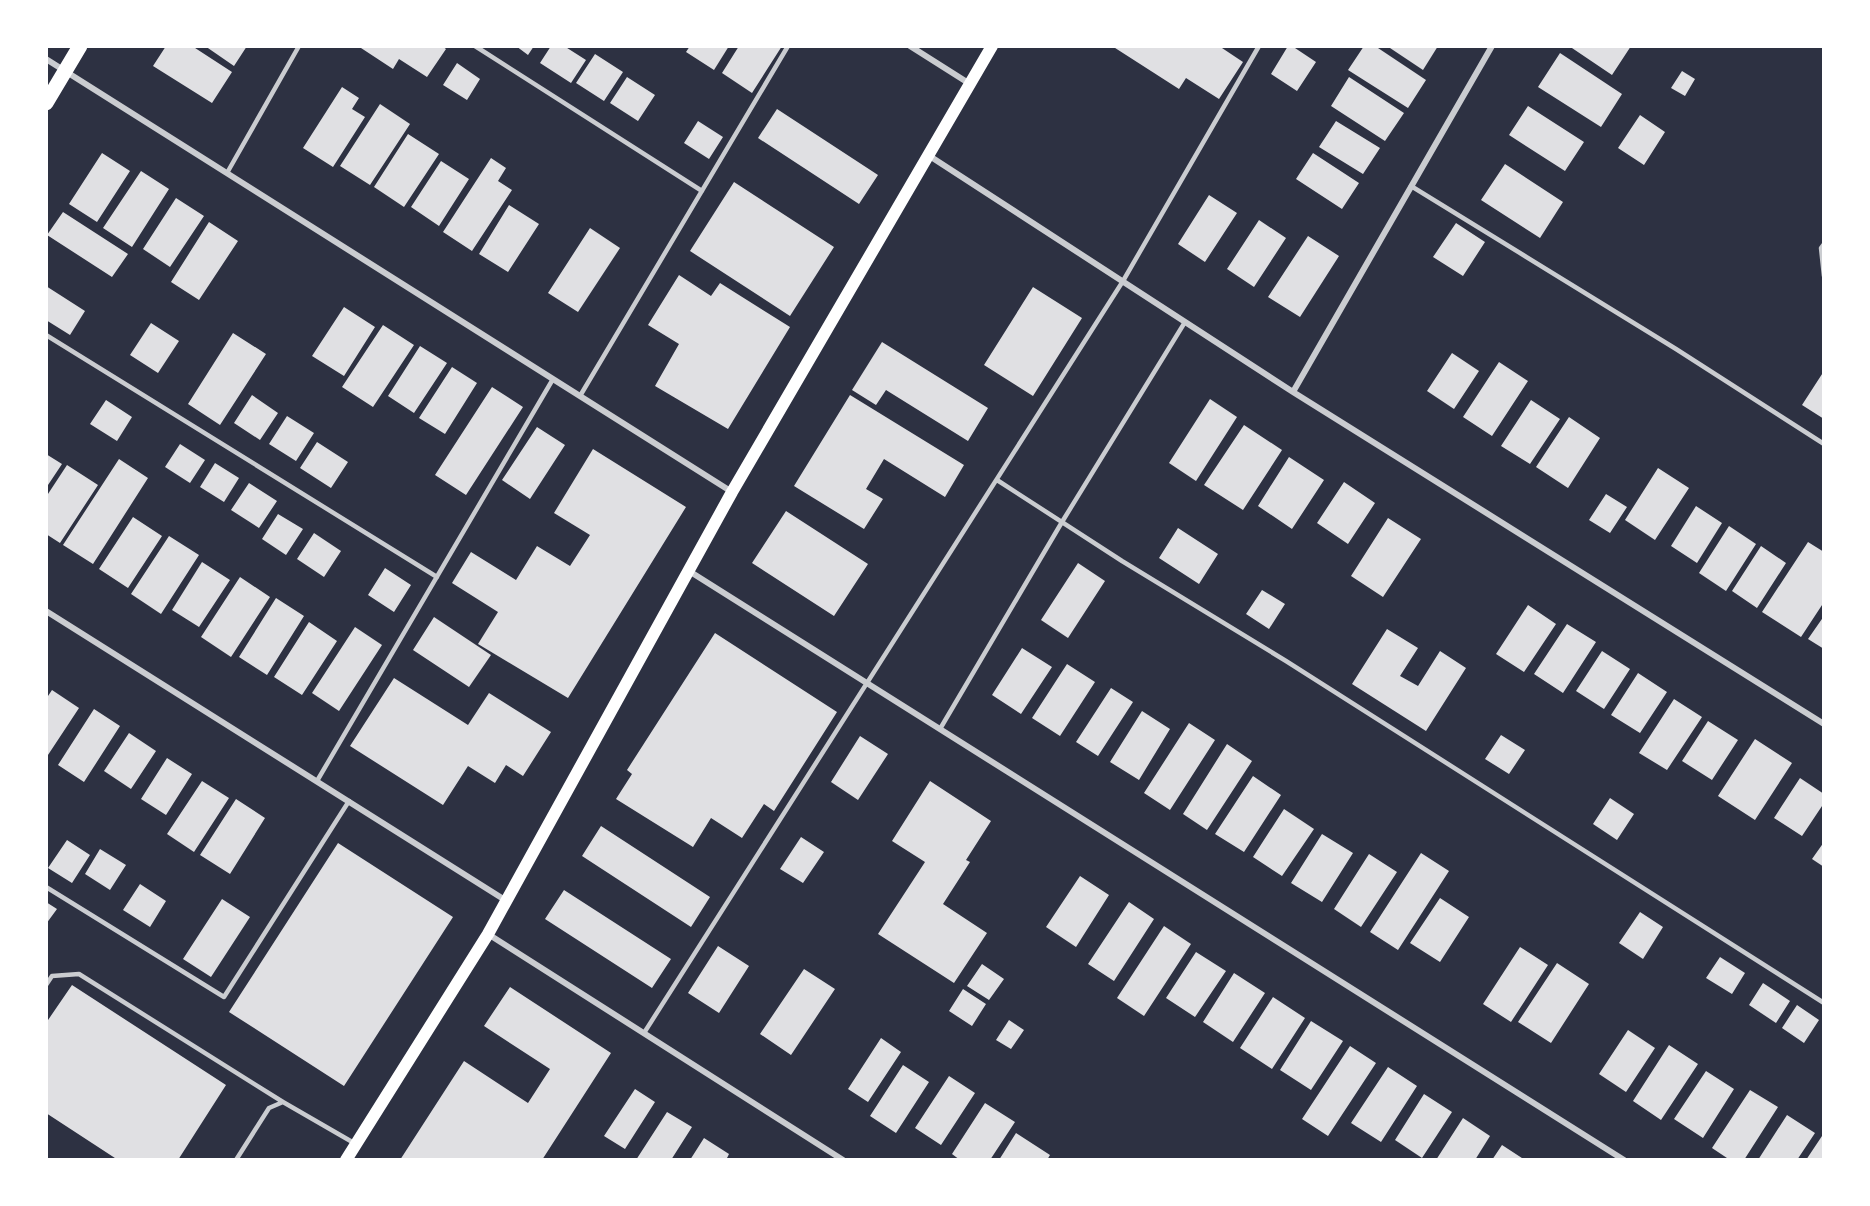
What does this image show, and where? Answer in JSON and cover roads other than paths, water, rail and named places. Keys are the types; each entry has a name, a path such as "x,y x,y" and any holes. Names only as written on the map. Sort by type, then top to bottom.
{"main road":[{"path":"46,103 80,46"},
{"path":"346,1160 488,934 732,492 992,46"}],"street":[{"path":"910,46 970,84"},
{"path":"1293,392 1492,46"},
{"path":"46,59 732,492"},
{"path":"928,155 1293,392 1824,724"},
{"path":"688,571 1624,1160"},
{"path":"46,610 505,900"},
{"path":"488,934 843,1160"}],"lane":[{"path":"227,173 299,46"},
{"path":"475,46 702,191"},
{"path":"580,396 788,46"},
{"path":"644,1033 1123,281 1259,46"},
{"path":"1411,186 1656,336 1824,444"},
{"path":"1824,244 1821,248 1824,276"},
{"path":"940,729 1062,522 1185,322"},
{"path":"46,335 437,577"},
{"path":"317,781 553,379"},
{"path":"997,480 1122,561 1286,660 1824,1003"},
{"path":"46,887 224,997 349,801"},
{"path":"46,985 52,976 79,974 282,1102 357,1145"},
{"path":"236,1160 269,1108 282,1102"}]}
